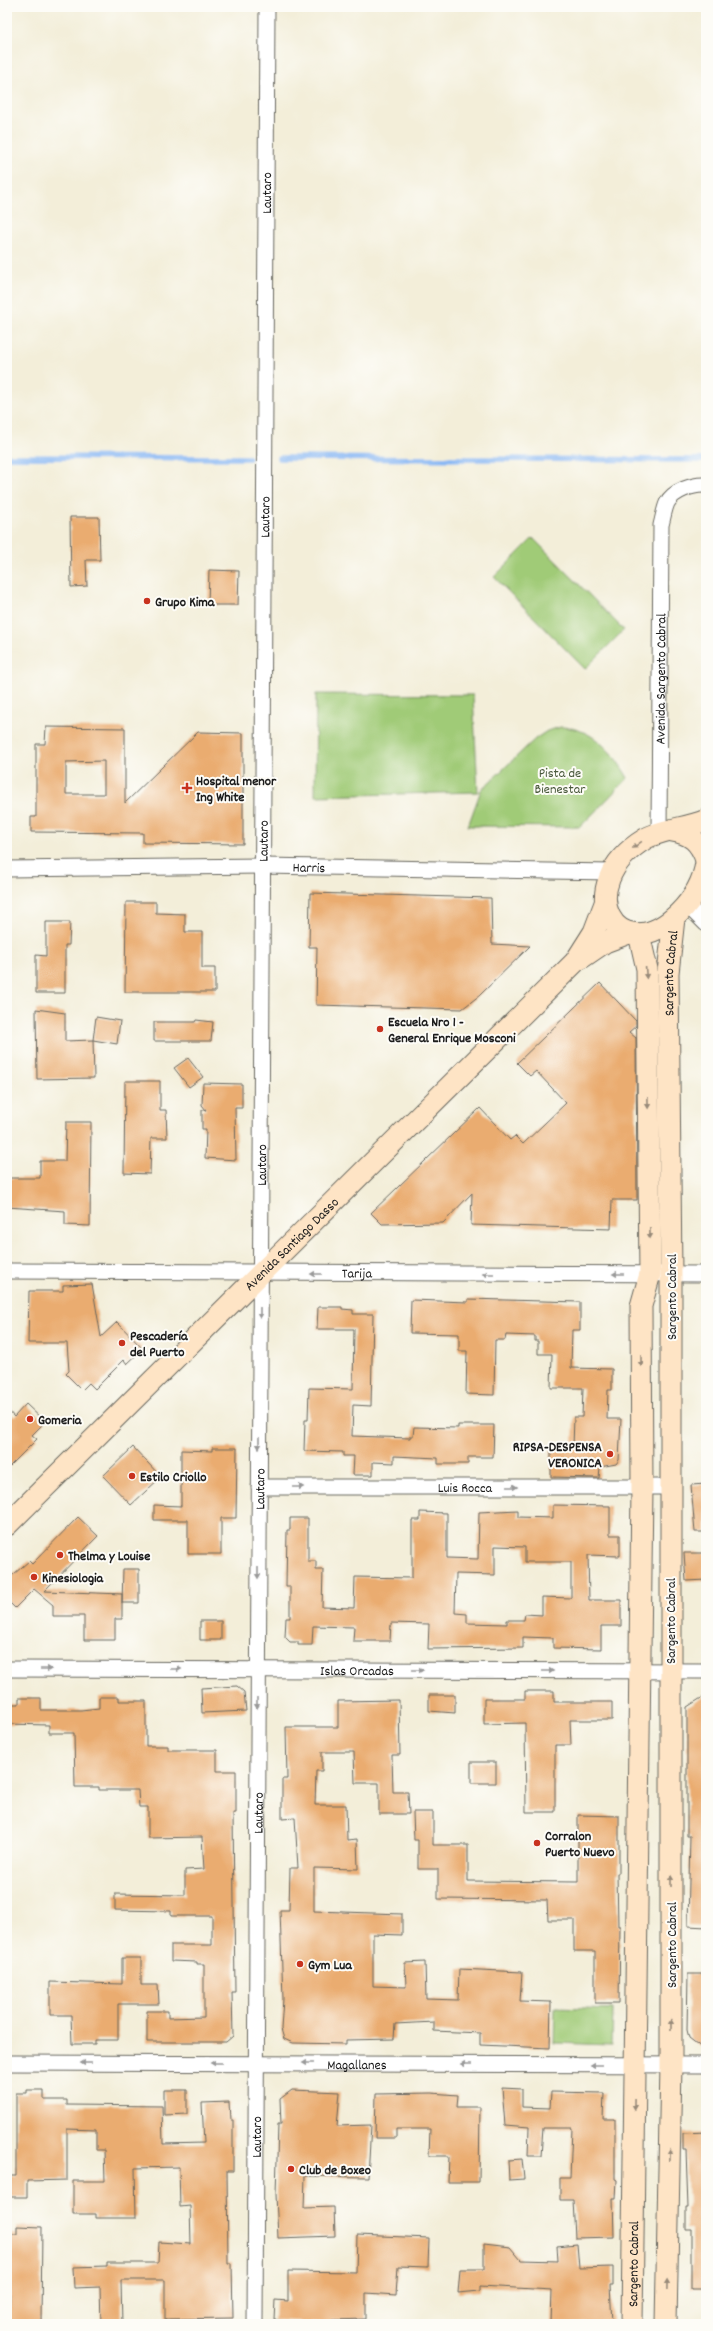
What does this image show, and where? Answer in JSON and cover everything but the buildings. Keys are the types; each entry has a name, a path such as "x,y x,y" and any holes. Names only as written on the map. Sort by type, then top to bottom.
{"street":[{"name":"Lautaro","path":"255,2324 255,2063 267,7"},
{"name":"Avenida Sargento Cabral","path":"666,832 661,525 667,502 679,491 706,485"},
{"name":"Avenida Santiago Dasso","path":"575,962 594,932 605,904 607,882 611,872 632,848 647,838 706,820"},
{"name":"Avenida Santiago Dasso","path":"7,1525 575,962 606,942 634,934 649,932 681,911 701,883 706,861 702,849 694,839 685,833 666,832"},
{"name":"Harris","path":"7,869 263,866 611,872"},
{"path":"605,904 612,920 634,934"},
{"path":"681,911 706,924"},
{"name":"Sargento Cabral","path":"666,2324 671,2065 671,1274 668,973 681,911"},
{"name":"Sargento Cabral","path":"632,2324 642,1487 641,1306 650,1274 647,969 634,934"},
{"name":"Tarija","path":"7,1271 260,1274 706,1274"},
{"name":"Luis Rocca","path":"259,1487 670,1487"},
{"name":"Islas Orcadas","path":"7,1669 706,1671"},
{"name":"Magallanes","path":"7,2063 706,2066"}],"green space":[{"path":"533,538 624,630 585,669 494,577"},
{"path":"316,694 473,695 478,792 315,796"},
{"name":"Pista de Bienestar","path":"561,727 572,728 583,732 601,743 616,759 628,778 580,827 468,826 481,790 535,739 547,731"},
{"path":"555,2007 613,2009 612,2045 554,2043"}],"waterway":[{"path":"7,457 249,458"},
{"path":"280,458 706,460"}],"place":[{"name":"Grupo Kima","path":"147,601"},
{"name":"Hospital menor Ing White","path":"187,788"},
{"name":"Escuela Nro 1 - General Enrique Mosconi","path":"380,1029"},
{"name":"Pescadería del Puerto","path":"122,1343"},
{"name":"Gomeria","path":"30,1419"},
{"name":"RIPSA-DESPENSA VERONICA","path":"610,1454"},
{"name":"Estilo Criollo","path":"132,1476"},
{"name":"Thelma y Louise","path":"60,1555"},
{"name":"Kinesiologia","path":"34,1577"},
{"name":"Corralon Puerto Nuevo","path":"537,1843"},
{"name":"Gym Lua","path":"300,1964"},
{"name":"Club de Boxeo","path":"291,2169"}]}
